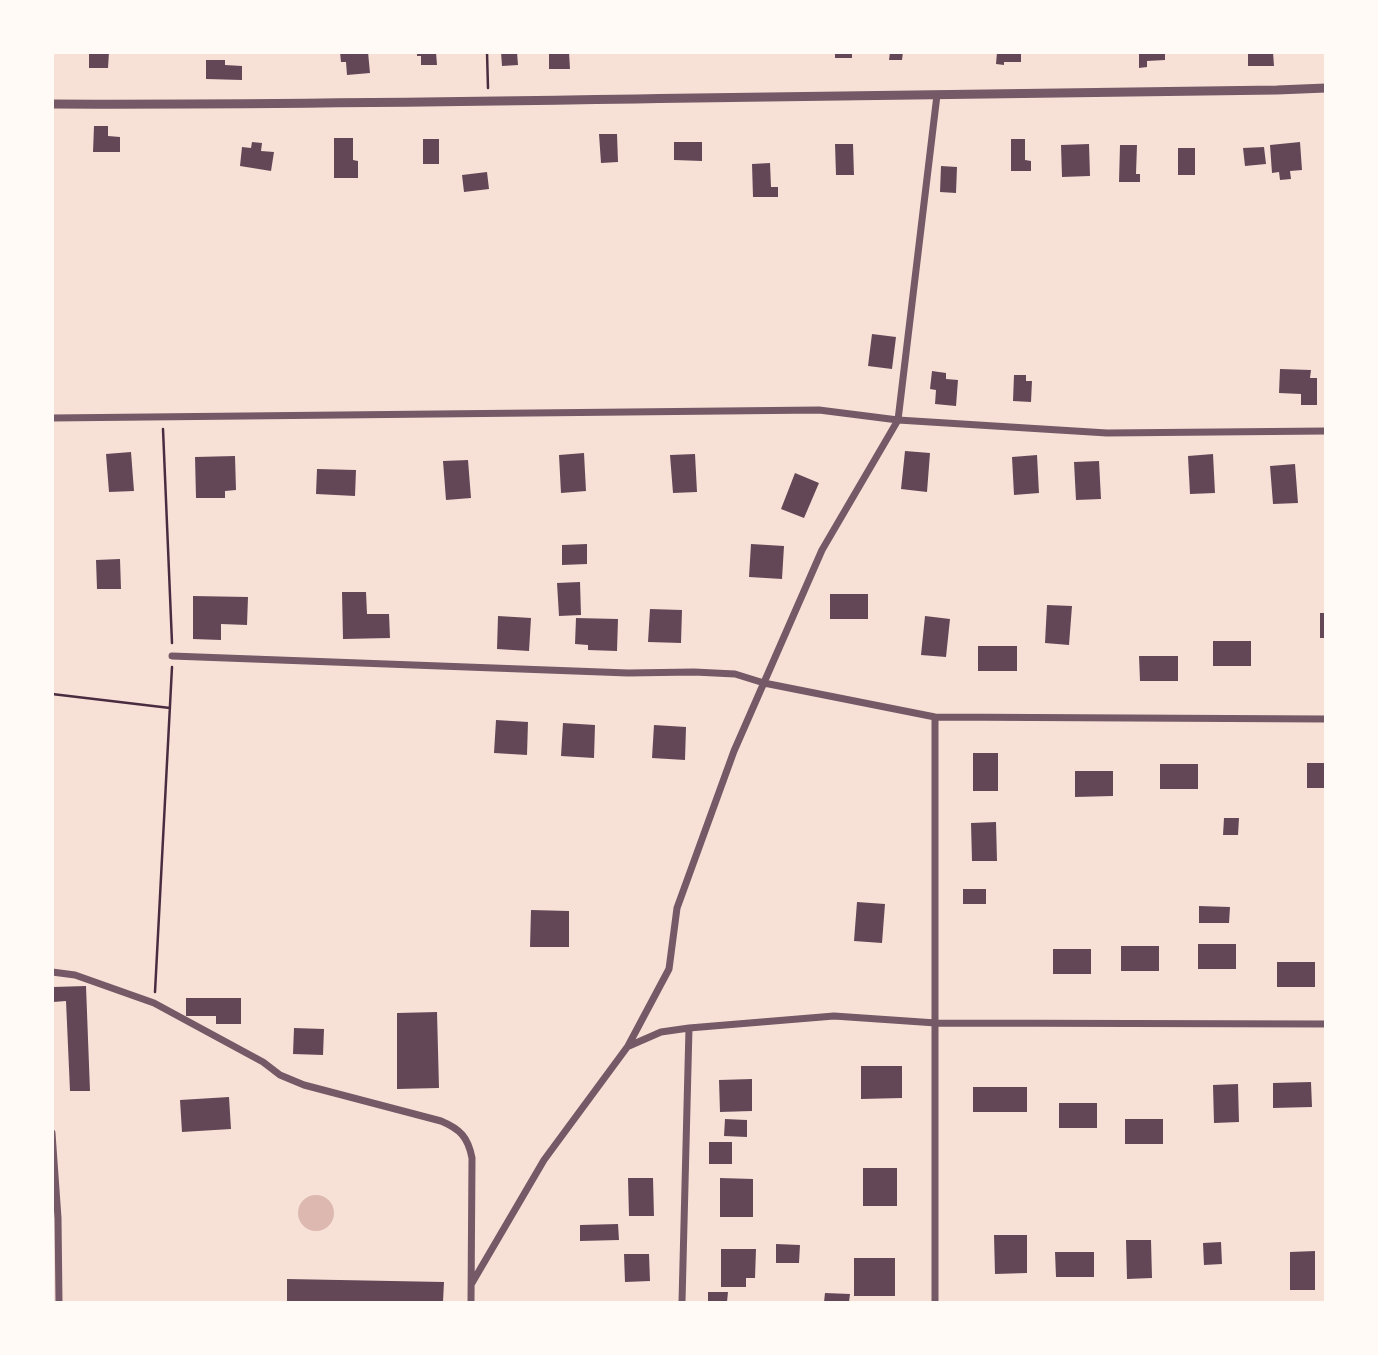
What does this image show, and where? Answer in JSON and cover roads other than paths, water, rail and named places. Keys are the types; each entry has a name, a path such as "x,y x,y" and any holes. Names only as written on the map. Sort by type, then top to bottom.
{"street":[{"path":"52,104 489,102 1325,88"},
{"path":"472,1283 544,1160 628,1046 668,969 677,908 734,751 822,550 898,420 937,95"},
{"path":"52,418 819,410 898,420 1107,433 1325,431"},
{"path":"172,656 628,673 735,674 764,683 935,717 1325,719"},
{"path":"935,717 935,1303"},
{"path":"52,972 75,975 154,1003 263,1062 280,1075 304,1085 454,1126 470,1145 472,1158 471,1303"},
{"path":"628,1046 661,1032 834,1016 936,1023 1325,1024"},
{"path":"682,1303 689,1028"},
{"path":"52,1133 58,1218 59,1303"}]}
